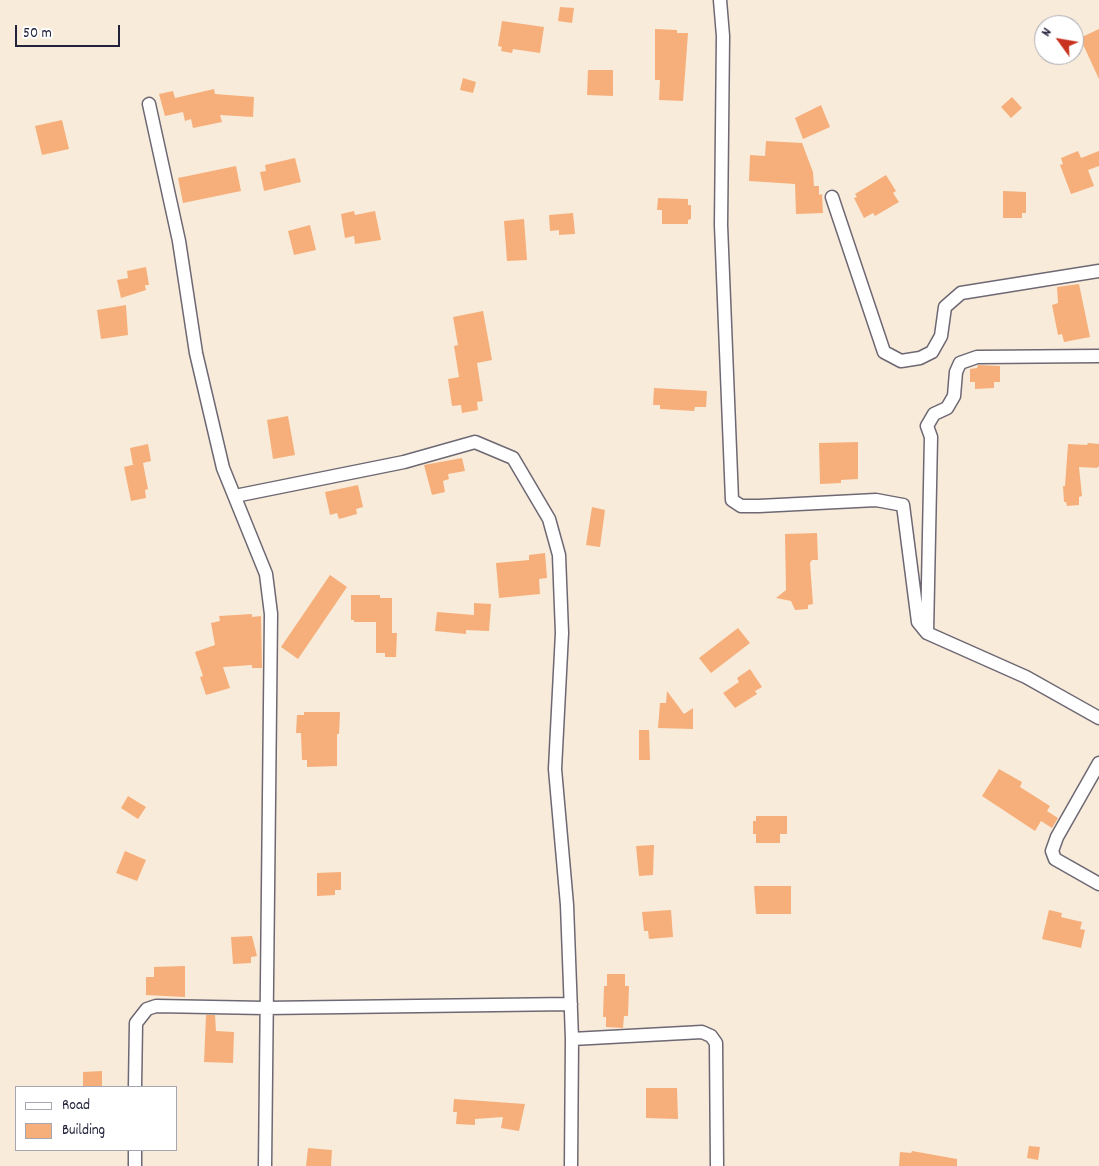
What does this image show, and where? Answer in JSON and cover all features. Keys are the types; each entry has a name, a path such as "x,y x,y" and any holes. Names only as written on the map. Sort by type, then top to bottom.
{"street":[{"path":"720,0 723,36 722,225 732,500 741,506 876,500 903,505 918,622 927,633 1026,677 1099,718"},
{"path":"149,104 179,241 196,353 223,468 266,574 271,614 265,1008 265,1166"},
{"path":"832,197 884,352 902,361 920,358 932,352 942,336 945,307 961,293 1099,271"},
{"path":"927,633 930,437 927,426 934,414 946,408 954,396 956,372 960,363 977,357 1099,356"},
{"path":"234,496 404,462 475,442 513,458 549,519 559,556 562,633 554,769 567,905 572,1039 571,1166"},
{"path":"1099,763 1057,837 1052,851 1055,859 1099,884"},
{"path":"135,1086 136,1022 139,1015 147,1009 156,1006 265,1008 571,1004"},
{"path":"572,1039 702,1032 711,1036 716,1043 717,1166"},
{"path":"135,1151 135,1166"}],"building":[{"path":"560,7 574,8 572,23 558,21"},
{"path":"502,21 544,27 540,53 513,49 512,53 501,51 502,47 498,46"},
{"path":"655,29 677,30 677,33 688,33 683,101 659,100 660,80 655,80"},
{"path":"1099,29 1099,79 1084,47 1084,36"},
{"path":"588,70 613,70 613,96 587,95"},
{"path":"463,78 476,82 473,93 460,90"},
{"path":"214,89 215,94 254,97 253,117 220,115 222,122 193,128 191,119 185,121 183,112 165,116 159,94 173,91 175,98"},
{"path":"1012,97 1022,108 1011,118 1001,107"},
{"path":"821,105 830,127 803,139 795,118"},
{"path":"62,120 69,149 42,155 35,126"},
{"path":"766,141 802,143 813,172 814,186 819,186 819,195 822,194 823,213 796,214 795,184 749,181 750,155 765,156"},
{"path":"1078,151 1081,158 1099,151 1099,166 1088,170 1094,186 1071,194 1060,165 1063,164 1061,158"},
{"path":"295,158 301,182 264,191 260,172 266,171 265,165"},
{"path":"236,166 241,191 183,203 178,178"},
{"path":"886,175 896,191 893,193 899,202 875,216 873,213 864,218 854,198 857,197 855,194"},
{"path":"1003,191 1026,192 1026,213 1022,213 1022,218 1003,218"},
{"path":"658,198 688,199 688,205 691,205 691,219 688,220 688,224 662,224 662,210 657,210"},
{"path":"354,211 355,215 375,211 381,240 355,244 354,236 345,238 341,214"},
{"path":"573,213 575,234 559,235 559,230 550,231 549,215"},
{"path":"524,219 527,260 507,261 504,221"},
{"path":"310,225 316,250 294,255 288,231"},
{"path":"146,267 149,285 145,285 146,290 121,298 117,280 128,278 127,271"},
{"path":"1079,284 1090,337 1064,342 1062,334 1058,335 1052,305 1058,303 1057,287"},
{"path":"126,305 128,335 101,339 97,310"},
{"path":"483,311 492,360 477,363 483,401 477,402 478,410 462,413 461,405 452,406 448,379 459,377 454,346 458,345 453,317"},
{"path":"978,365 1000,366 1000,382 994,382 994,388 975,389 975,382 970,382 970,369 977,368"},
{"path":"654,388 707,391 706,407 695,407 694,411 660,409 660,405 653,405"},
{"path":"288,416 295,455 273,459 267,420"},
{"path":"858,442 858,479 841,480 841,483 820,484 819,443"},
{"path":"1088,443 1099,444 1099,466 1097,468 1079,467 1082,496 1079,497 1079,505 1067,506 1066,502 1064,502 1063,486 1065,486 1068,444 1087,445"},
{"path":"148,444 151,461 143,463 148,489 145,490 146,498 131,501 124,467 133,465 130,448"},
{"path":"462,458 465,471 448,474 449,479 443,481 445,492 432,495 424,465"},
{"path":"358,485 363,507 356,509 357,514 339,519 337,513 330,515 325,492"},
{"path":"592,507 605,510 600,547 586,545"},
{"path":"817,533 818,560 812,560 810,563 813,604 808,605 808,609 795,610 791,601 776,598 786,590 785,534"},
{"path":"545,553 547,578 539,579 540,594 499,598 496,563 529,560 529,555"},
{"path":"330,575 347,587 298,659 281,647"},
{"path":"351,595 380,595 380,598 392,598 392,633 397,633 396,657 385,657 385,653 376,653 376,622 354,622 354,620 351,620"},
{"path":"474,603 491,604 489,631 466,630 466,634 435,631 437,612 474,615"},
{"path":"252,614 252,617 261,616 262,668 252,668 252,665 223,667 230,688 206,695 200,677 203,676 195,652 215,645 211,623 220,621 219,616"},
{"path":"738,628 750,643 711,673 699,658"},
{"path":"750,669 762,687 755,691 757,694 735,708 723,693 739,682 737,678"},
{"path":"667,691 684,714 693,708 693,729 658,728 660,703 666,703"},
{"path":"304,712 340,712 339,734 337,734 337,766 307,767 307,760 302,760 301,733 296,733 297,715 304,715"},
{"path":"639,730 649,730 650,760 639,760"},
{"path":"999,769 1022,782 1020,787 1050,806 1047,811 1058,818 1052,828 1041,821 1035,831 982,796"},
{"path":"128,796 146,807 138,819 121,808"},
{"path":"756,816 787,816 787,834 780,834 780,843 756,843 756,834 753,834 753,821 756,821"},
{"path":"654,845 653,875 639,876 636,846"},
{"path":"125,851 146,860 137,881 116,873"},
{"path":"341,872 341,890 335,890 335,895 317,896 317,873"},
{"path":"754,886 791,886 791,914 756,914"},
{"path":"671,910 673,937 649,939 648,931 644,931 642,912"},
{"path":"1049,910 1062,913 1061,917 1082,922 1080,929 1085,930 1081,948 1042,939"},
{"path":"252,936 257,956 251,957 251,963 233,964 231,937"},
{"path":"185,966 185,997 146,995 146,977 154,977 154,967"},
{"path":"607,974 625,974 625,986 629,986 628,1016 624,1016 623,1028 606,1027 606,1017 603,1017 604,986 607,986"},
{"path":"206,1015 215,1015 216,1031 234,1032 233,1063 204,1062"},
{"path":"102,1071 102,1086 83,1086 83,1072"},
{"path":"646,1088 677,1088 678,1119 646,1118"},
{"path":"454,1099 525,1104 519,1131 501,1128 503,1117 475,1119 475,1125 456,1124 457,1112 453,1112"},
{"path":"1029,1146 1040,1147 1038,1160 1027,1158"},
{"path":"308,1148 332,1150 331,1166 306,1166"},
{"path":"912,1151 957,1159 957,1166 899,1166 900,1152 911,1153"}]}
